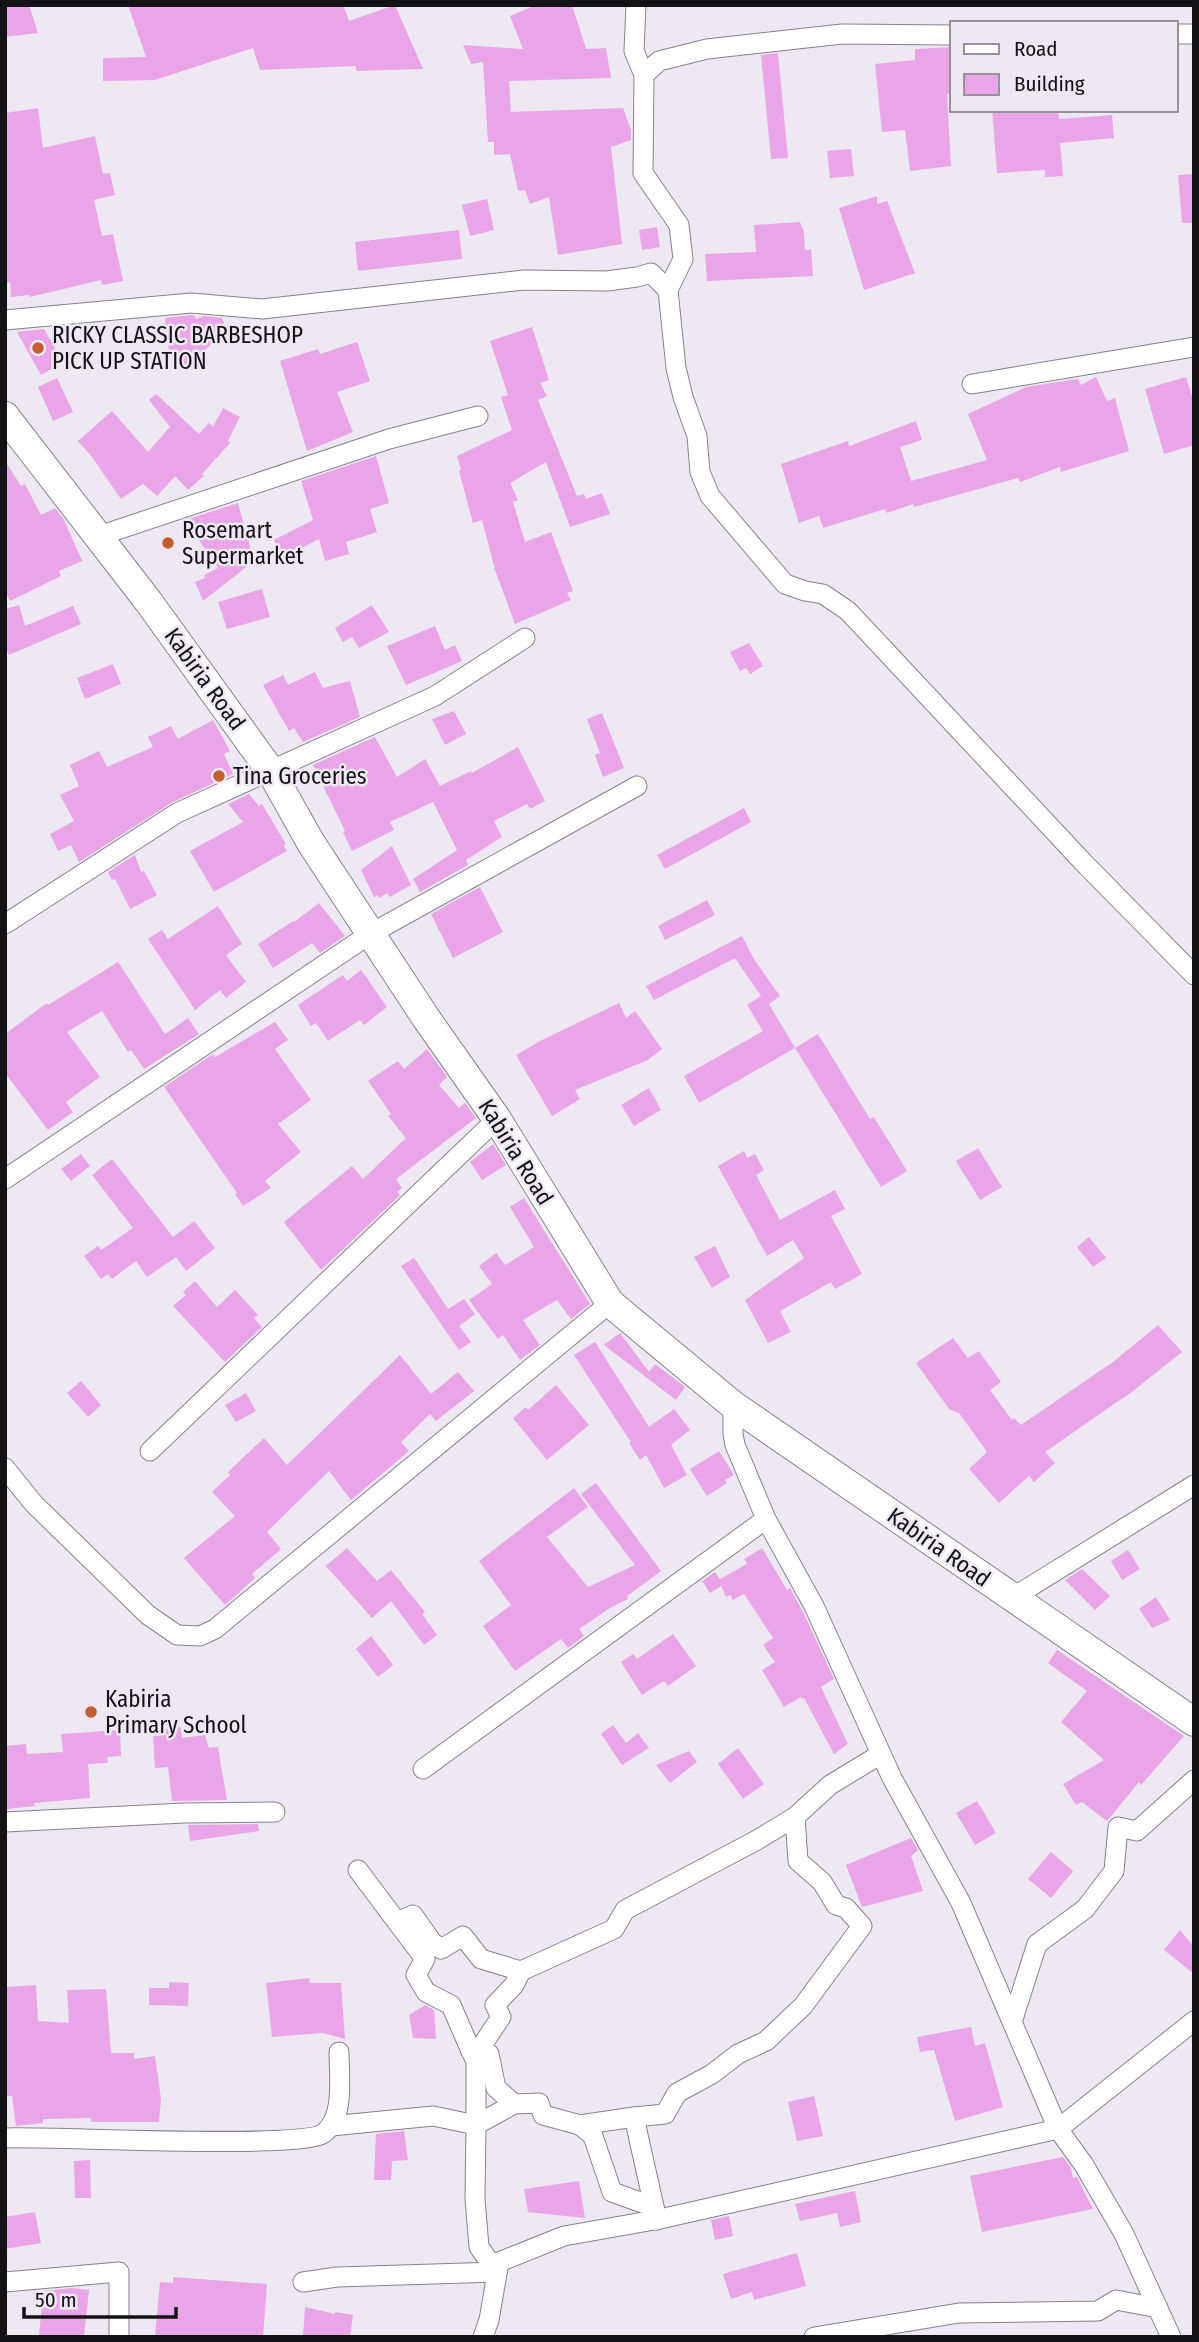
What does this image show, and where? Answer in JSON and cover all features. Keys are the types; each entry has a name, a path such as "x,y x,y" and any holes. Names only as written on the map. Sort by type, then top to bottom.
{"main road":[{"name":"Kabiria Road","path":"5,416 99,536 270,770 311,843 497,1119 610,1303 733,1405 1192,1724"}],"street":[{"path":"636,5 634,51 644,75 643,173 679,225 683,259 668,290 676,368 697,436 700,472 710,496 785,584 823,594 848,611 1083,862 1194,975"},
{"path":"644,75 659,61 707,49 842,34 950,35"},
{"path":"5,320 191,303 262,309 524,280 607,281 637,278 652,273 668,290"},
{"path":"972,384 1194,347"},
{"path":"99,536 389,439 478,416"},
{"path":"5,924 177,813 435,696 525,638"},
{"path":"5,1179 370,934 637,786"},
{"path":"150,1451 497,1119"},
{"path":"5,1468 34,1504 148,1615 177,1635 200,1636 215,1629 610,1303"},
{"path":"733,1405 735,1445 766,1519 814,1606 881,1754 961,1903 1058,2129 1084,2165 1124,2234 1171,2337"},
{"path":"1013,1598 1194,1485"},
{"path":"423,1769 766,1519"},
{"path":"471,2052 481,2047 501,2017 495,2004 514,1985 521,1971 614,1929 625,1910 795,1817 830,1785 881,1754"},
{"path":"1012,2022 1037,1944 1085,1909 1114,1871 1118,1827 1137,1831 1194,1780"},
{"path":"5,1822 184,1813 275,1812"},
{"path":"331,2126 433,2116 476,2125 514,2104 538,2103 543,2115 580,2124 665,2114 677,2093 712,2074 738,2054 766,2041 803,2006 862,1926 846,1908 836,1905 822,1882 798,1861 795,1817"},
{"path":"358,1870 425,1959 416,1975 426,1992 451,2005 476,2061 475,2199 479,2247 497,2272"},
{"path":"397,1922 413,1915 432,1942 441,1949 463,1936 481,1959 521,1971"},
{"path":"484,2337 499,2263 564,2236 1058,2129 1194,2021"},
{"path":"5,2138 243,2141 311,2139 322,2135 331,2126 338,2110 339,2052"},
{"path":"471,2052 489,2054 496,2088 514,2104"},
{"path":"634,2117 656,2214"},
{"path":"580,2124 593,2136 612,2192 656,2214"},
{"path":"5,2282 119,2272 119,2337"},
{"path":"303,2282 337,2277 497,2272"},
{"path":"814,2337 959,2313 1098,2311 1116,2300 1158,2308"}],"building":[{"path":"5,5 29,5 38,33 5,37"},
{"path":"128,5 343,5 349,21 395,5 423,69 357,71 355,66 260,70 253,48 155,80 103,81 103,58 146,57"},
{"path":"536,5 572,5 586,49 606,48 611,78 509,81 511,112 623,108 631,130 631,140 611,147 622,244 558,255 549,197 530,204 525,190 518,191 510,154 494,155 494,142 488,142 483,62 471,64 463,45 523,49 510,16"},
{"path":"950,47 950,94 947,94 951,166 910,171 905,130 882,132 875,64 915,60 915,49"},
{"path":"778,53 788,158 771,159 761,55"},
{"path":"38,108 43,148 95,136 103,174 110,173 115,195 94,200 102,236 113,234 123,281 102,285 101,280 30,297 11,297 10,282 5,283 5,113"},
{"path":"992,112 1058,112 1059,119 1112,115 1114,138 1060,143 1063,176 1045,177 1045,170 997,173"},
{"path":"851,149 854,176 830,178 827,151"},
{"path":"1194,174 1194,223 1182,223 1178,175"},
{"path":"877,196 877,204 887,201 915,273 864,290 839,208"},
{"path":"487,199 494,230 470,236 462,205"},
{"path":"800,222 804,232 805,250 811,249 813,276 707,281 705,254 756,252 754,225"},
{"path":"657,227 660,247 642,250 639,230"},
{"path":"459,230 462,259 358,271 355,242"},
{"path":"191,315 196,319 204,316 222,318 229,337 212,343 188,369 169,352 165,318"},
{"path":"532,327 549,380 540,383 547,396 538,400 577,496 584,494 586,499 602,493 610,514 570,527 546,462 510,483 518,500 513,502 525,542 551,532 573,591 567,593 571,600 515,624 495,570 482,520 473,523 457,456 512,430 501,397 508,395 490,341"},
{"path":"44,329 63,362 41,375 17,332"},
{"path":"357,342 370,381 337,392 353,432 307,451 280,361 318,349 320,354"},
{"path":"1096,377 1107,401 1115,398 1129,451 1061,472 1060,467 1020,482 1018,478 887,513 885,509 823,528 819,516 799,523 781,464 848,441 849,446 916,421 922,440 900,447 911,481 987,460 968,414 1026,387 1078,379 1081,385"},
{"path":"1186,377 1194,403 1194,445 1164,454 1145,389"},
{"path":"57,378 73,412 53,421 38,387"},
{"path":"156,394 199,434 209,423 213,427 223,408 240,417 228,441 230,443 202,474 204,476 188,490 175,476 157,496 143,484 121,499 78,441 112,411 148,452 170,427 149,400"},
{"path":"376,456 389,503 370,509 377,532 346,542 349,554 325,561 319,539 283,558 274,540 313,520 301,481"},
{"path":"5,461 21,486 25,484 41,515 55,508 64,520 82,561 59,571 61,576 10,601 5,590"},
{"path":"238,503 254,561 203,601 195,582 218,568 185,520"},
{"path":"262,589 270,617 227,629 218,602"},
{"path":"19,605 25,626 73,606 81,624 9,655 5,646 5,609"},
{"path":"372,605 389,632 359,648 352,637 343,642 335,628"},
{"path":"435,626 445,650 455,645 462,661 406,685 387,646"},
{"path":"749,643 763,666 750,674 746,668 740,671 730,652"},
{"path":"113,664 121,684 85,699 77,678"},
{"path":"315,672 323,688 350,681 360,717 303,742 294,728 289,731 263,685 283,675 288,685"},
{"path":"454,711 466,734 445,745 432,719"},
{"path":"602,713 624,768 603,777 595,755 600,753 587,719"},
{"path":"213,720 230,751 224,754 233,774 171,803 79,862 71,845 58,851 50,834 74,821 60,795 79,786 70,765 99,751 107,767 153,747 148,737 171,726 178,739"},
{"path":"375,737 397,777 425,759 440,786 471,771 472,773 518,747 545,801 530,809 527,804 494,821 502,837 466,860 468,865 420,892 413,879 457,850 433,802 390,822 394,830 352,851 313,765"},
{"path":"249,794 259,806 262,804 286,844 284,846 287,851 214,892 190,851 243,822 228,804"},
{"path":"744,808 751,822 665,869 657,855"},
{"path":"392,846 411,885 390,897 387,893 379,898 378,895 374,897 361,870"},
{"path":"135,855 141,872 144,871 157,895 130,909 115,879 112,880 108,872"},
{"path":"480,887 503,932 453,958 431,914"},
{"path":"707,900 715,915 665,940 658,926"},
{"path":"319,903 345,936 320,953 312,943 273,968 258,944"},
{"path":"218,906 242,944 226,955 246,982 226,998 220,990 195,1010 148,939 162,930 168,939"},
{"path":"742,936 754,959 780,996 769,1004 795,1048 699,1103 684,1076 763,1031 747,1005 761,996 735,958 654,1000 646,986"},
{"path":"118,962 165,1034 188,1018 199,1034 144,1069 131,1050 128,1052 102,1011 67,1032 100,1077 66,1102 73,1112 48,1130 5,1073 5,1034 47,1003 48,1005"},
{"path":"361,970 387,1007 364,1025 360,1020 328,1041 316,1023 311,1026 298,1005 343,975 347,981"},
{"path":"619,1003 626,1018 635,1011 662,1049 648,1060 575,1090 580,1099 552,1116 516,1055"},
{"path":"275,1022 288,1040 275,1049 311,1100 278,1124 301,1152 265,1181 271,1188 243,1206 235,1194 237,1193 164,1087 213,1054 215,1057"},
{"path":"818,1034 870,1119 874,1117 907,1171 881,1187 795,1048"},
{"path":"427,1049 447,1077 439,1085 459,1108 465,1103 476,1118 396,1179 402,1188 397,1192 400,1195 321,1270 284,1222 352,1166 363,1179 406,1138 388,1116 391,1114 368,1081 398,1061 404,1069"},
{"path":"649,1088 661,1110 634,1126 621,1105"},
{"path":"493,1144 506,1165 482,1180 470,1162"},
{"path":"978,1148 1002,1187 980,1200 956,1161"},
{"path":"744,1151 747,1158 755,1154 764,1170 756,1175 780,1220 835,1190 845,1209 831,1216 862,1274 835,1289 831,1282 780,1311 791,1332 768,1343 745,1300 804,1258 793,1240 767,1256 718,1166"},
{"path":"81,1154 90,1166 71,1181 61,1169"},
{"path":"112,1159 173,1237 194,1221 215,1248 186,1271 176,1257 147,1277 136,1261 112,1279 108,1274 101,1279 84,1256 98,1246 101,1250 133,1228 92,1175"},
{"path":"524,1198 590,1304 571,1319 557,1300 523,1320 540,1345 520,1360 503,1335 498,1339 469,1300 492,1284 479,1266 496,1253 505,1265 534,1247 510,1207"},
{"path":"1089,1237 1106,1258 1093,1267 1077,1247"},
{"path":"715,1246 730,1277 712,1288 694,1257"},
{"path":"414,1258 448,1309 464,1299 475,1314 459,1326 471,1342 459,1350 401,1266"},
{"path":"195,1281 217,1307 235,1290 258,1315 254,1318 262,1327 225,1362 173,1306 186,1295 183,1292"},
{"path":"1158,1325 1182,1352 1133,1391 1045,1452 1055,1463 1034,1482 1029,1476 999,1503 969,1469 987,1452 959,1413 949,1409 916,1363 953,1338 968,1358 979,1351 1001,1382 990,1390 1012,1420 1014,1418 1021,1425 1113,1362"},
{"path":"620,1333 649,1372 655,1364 685,1387 676,1400 604,1345"},
{"path":"595,1342 649,1427 674,1409 690,1430 671,1445 687,1475 664,1488 646,1455 640,1460 574,1355"},
{"path":"400,1355 431,1394 458,1372 474,1391 436,1421 430,1414 401,1442 409,1451 351,1500 329,1471 267,1532 281,1549 252,1574 255,1578 225,1605 184,1558 235,1516 212,1492 230,1475 228,1472 264,1438 287,1465"},
{"path":"81,1381 101,1405 88,1417 67,1393"},
{"path":"556,1385 589,1425 547,1460 513,1418 526,1407 528,1410"},
{"path":"246,1393 256,1411 236,1422 225,1405"},
{"path":"719,1451 734,1475 707,1496 690,1469"},
{"path":"596,1483 661,1571 627,1596 628,1599 579,1629 584,1636 568,1648 561,1639 515,1671 483,1626 511,1605 479,1561 574,1488 588,1507 547,1537 588,1587 635,1565 581,1494"},
{"path":"347,1548 377,1581 391,1570 425,1612 422,1614 437,1635 424,1645 391,1601 372,1618 326,1566"},
{"path":"762,1548 787,1590 790,1588 834,1679 821,1687 848,1744 834,1754 804,1698 801,1697 784,1707 762,1670 775,1662 763,1645 773,1638 744,1594 733,1600 730,1595 726,1597 721,1586 710,1593 702,1581 715,1572 720,1579 747,1564 744,1559"},
{"path":"1128,1550 1140,1569 1122,1580 1111,1561"},
{"path":"1082,1569 1110,1596 1095,1610 1065,1580"},
{"path":"1156,1597 1170,1620 1152,1628 1139,1609"},
{"path":"673,1634 696,1666 668,1686 664,1681 642,1695 621,1662 633,1654 637,1659"},
{"path":"371,1636 393,1665 378,1677 356,1649"},
{"path":"1057,1650 1184,1736 1141,1785 1139,1782 1107,1821 1082,1802 1076,1805 1063,1784 1104,1760 1061,1722 1087,1691 1048,1663"},
{"path":"613,1725 626,1743 638,1733 649,1748 622,1765 601,1734"},
{"path":"181,1727 182,1738 205,1735 209,1748 218,1747 227,1800 172,1801 168,1767 155,1768 153,1736 166,1735 165,1729"},
{"path":"120,1730 121,1756 107,1757 108,1763 88,1764 90,1798 34,1803 35,1806 7,1809 5,1746 26,1744 27,1754 63,1752 61,1734"},
{"path":"738,1748 764,1784 743,1799 718,1764"},
{"path":"689,1751 697,1762 670,1783 656,1765"},
{"path":"977,1801 996,1833 975,1845 956,1813"},
{"path":"258,1824 259,1831 190,1841 188,1825"},
{"path":"911,1838 918,1850 911,1856 923,1891 862,1907 846,1865"},
{"path":"1051,1852 1073,1871 1051,1898 1028,1879"},
{"path":"1180,1930 1194,1947 1194,1974 1164,1950"},
{"path":"309,1978 310,1983 341,1983 345,2039 323,2033 272,2037 266,1983"},
{"path":"169,1982 189,1983 188,2006 149,2005 149,1988 169,1988"},
{"path":"36,1985 38,2021 69,2023 67,1990 106,1989 111,2053 134,2053 134,2059 155,2056 161,2099 159,2122 91,2122 91,2118 43,2119 43,2123 16,2126 12,2096 5,2096 5,1987"},
{"path":"425,2005 434,2010 436,2039 413,2038 409,2015"},
{"path":"971,2027 975,2046 985,2043 1003,2107 955,2121 934,2050 920,2052 917,2037"},
{"path":"814,2096 823,2136 797,2141 788,2102"},
{"path":"404,2131 408,2160 392,2161 391,2180 374,2180 376,2134"},
{"path":"1063,2157 1071,2168 1073,2178 1077,2177 1093,2209 982,2232 970,2176"},
{"path":"90,2160 91,2198 75,2198 74,2161"},
{"path":"579,2181 585,2218 528,2212 524,2189"},
{"path":"855,2191 861,2222 840,2227 837,2213 800,2221 795,2204"},
{"path":"35,2212 41,2243 5,2249 5,2217"},
{"path":"729,2216 733,2236 715,2240 711,2220"},
{"path":"797,2253 806,2286 754,2300 752,2292 731,2299 723,2274"},
{"path":"173,2277 267,2284 263,2337 155,2337 160,2282 173,2283"},
{"path":"72,2288 89,2290 84,2337 39,2337 43,2291"},
{"path":"305,2307 353,2315 350,2337 303,2337"}],"place":[{"name":"RICKY CLASSIC BARBESHOP PICK UP STATION","path":"38,348"},
{"name":"Rosemart Supermarket","path":"168,543"},
{"name":"Tina Groceries","path":"219,776"},
{"name":"Kabiria Primary School","path":"91,1712"}]}
